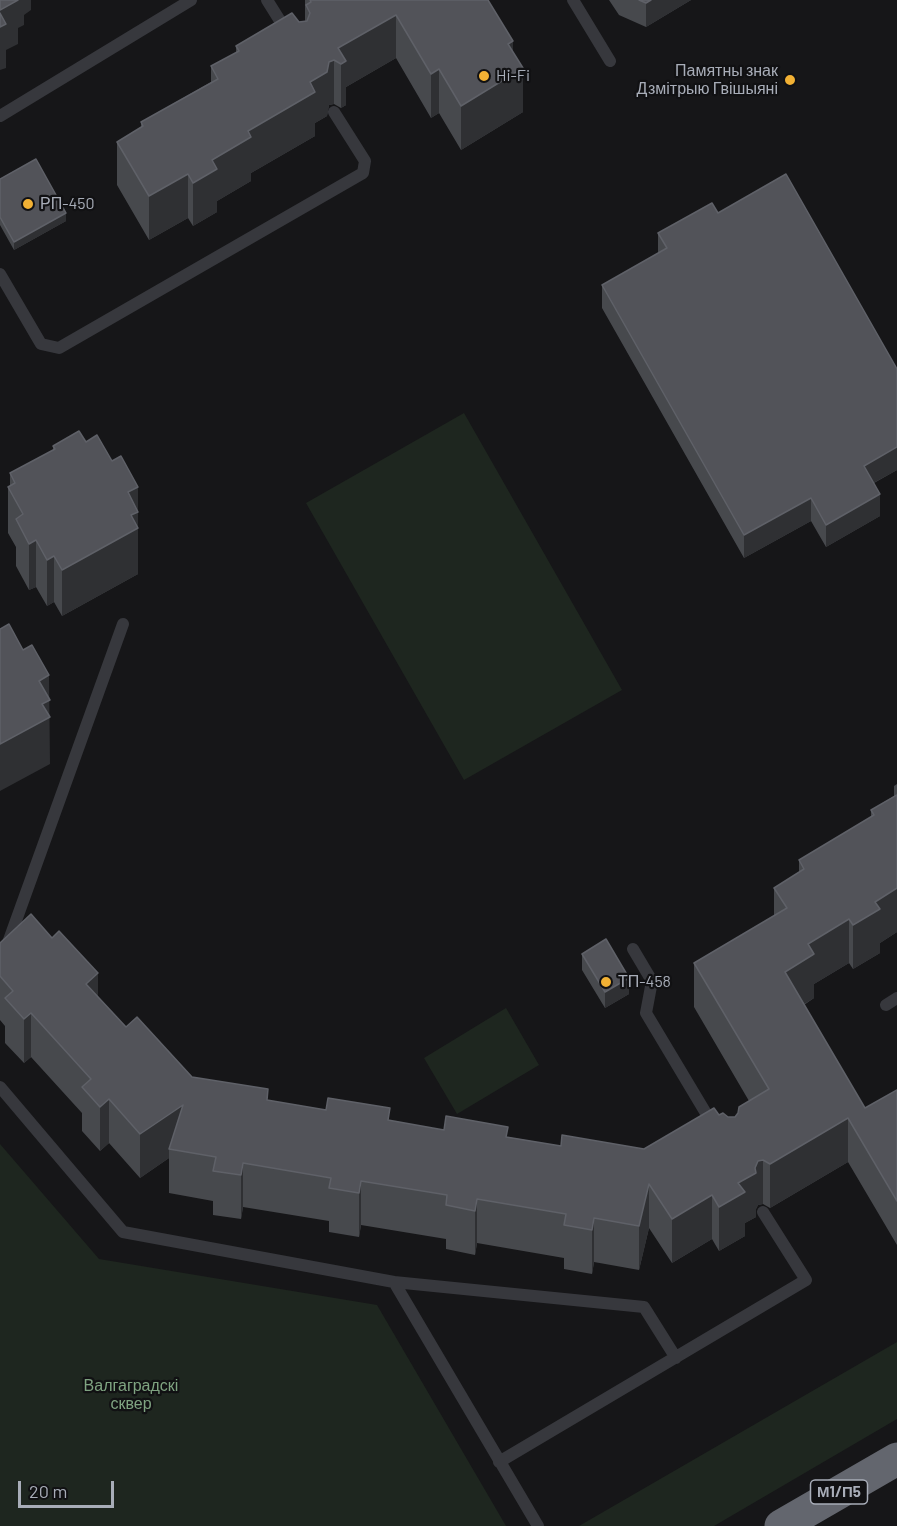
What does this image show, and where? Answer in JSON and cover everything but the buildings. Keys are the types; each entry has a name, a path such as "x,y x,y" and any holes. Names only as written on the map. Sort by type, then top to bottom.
{"highway":[{"name":"М1/П5","path":"781,1526 897,1458"}],"lane":[{"path":"0,116 191,0"},
{"path":"267,0 292,42"},
{"path":"573,0 610,61"},
{"path":"0,274 41,344 59,348 363,173 365,161 334,112"},
{"path":"0,965 123,624"},
{"path":"633,949 652,981 646,1013 720,1137"},
{"path":"886,1005 897,998"},
{"path":"0,1087 123,1232 394,1282 644,1307 676,1358"},
{"path":"499,1462 806,1280 763,1212"},
{"path":"394,1282 537,1526"}],"green space":[{"path":"464,413 622,690 464,780 306,503"},
{"path":"506,1008 539,1065 457,1114 424,1058"},
{"name":"Валгаградскі сквер","path":"0,1144 99,1259 377,1305 506,1526 0,1526"},
{"path":"897,1342 897,1419 714,1526 579,1526"}],"place":[{"name":"Hi-Fi","path":"484,76"},
{"name":"Памятны знак Дзмітрыю Гвішыяні","path":"790,80"},
{"name":"РП-450","path":"28,204"},
{"name":"ТП-458","path":"606,982"}]}
